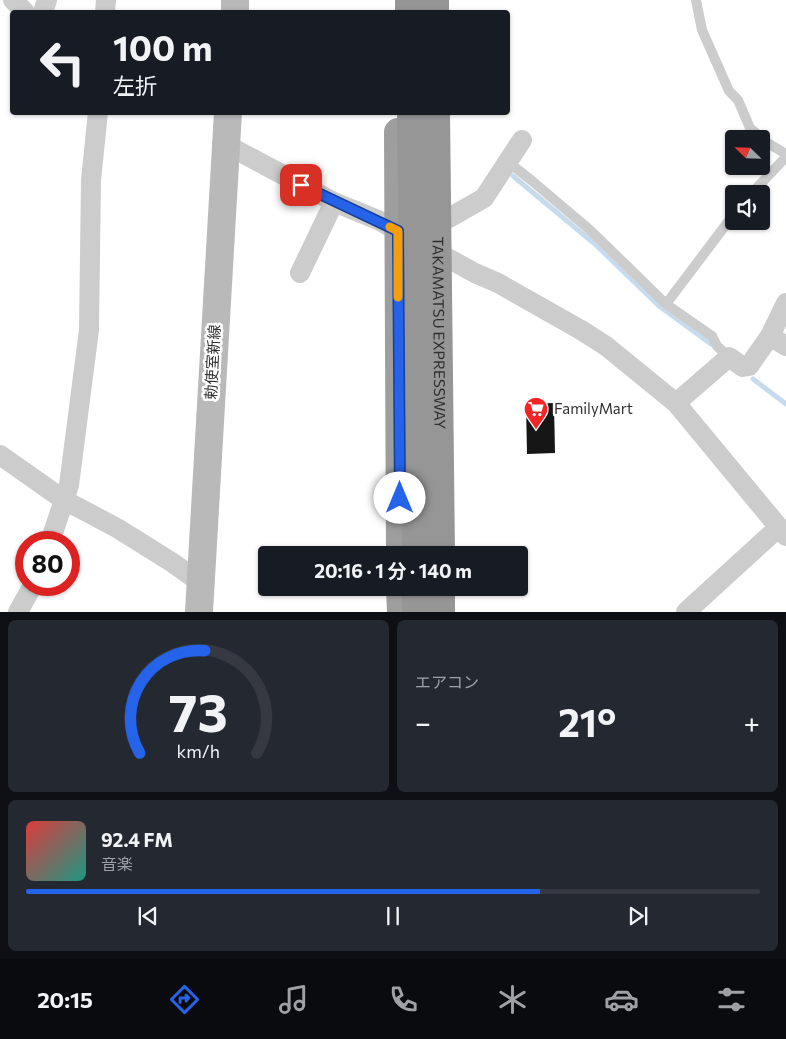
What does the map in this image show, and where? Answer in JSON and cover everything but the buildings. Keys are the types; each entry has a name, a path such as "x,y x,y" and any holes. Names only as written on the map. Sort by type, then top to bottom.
{"highway":[{"path":"398,115 400,546"},
{"name":"TAKAMATSU EXPRESSWAY","path":"411,115 416,546"},
{"name":"TAKAMATSU EXPRESSWAY","path":"436,115 441,546"},
{"path":"447,115 452,546"},
{"path":"400,596 400,612"},
{"path":"416,596 416,612"},
{"path":"441,596 441,612"},
{"path":"452,596 453,612"}],"main road":[{"name":"勅使室新線","path":"200,612 228,115"}],"street":[{"path":"13,0 23,10"},
{"path":"54,531 68,485 89,330 91,180 98,115"},
{"path":"448,218 484,198 522,140"},
{"path":"225,144 334,202 378,220 498,283 581,330 606,346 676,403 782,531 686,612"},
{"path":"300,273 334,202"},
{"path":"676,403 729,357 743,367 749,366 778,341 786,303"},
{"path":"0,455 64,500 117,528 173,563 201,584"},
{"path":"18,612 27,596"}],"lane":[{"path":"696,0 702,30 729,91 738,100 750,128 786,156 759,185"},
{"path":"508,162 590,230 666,304 712,336 717,346 729,357"},
{"path":"666,304 725,226"}],"waterway":[{"path":"513,176 596,245 659,306 711,344"},
{"path":"753,379 786,404"}],"slow traffic":[{"path":"390,227 398,231 398,297"}],"place":[{"name":"FamilyMart","path":"536,430"}],"route":[{"path":"301,185 398,231 400,498"}]}
